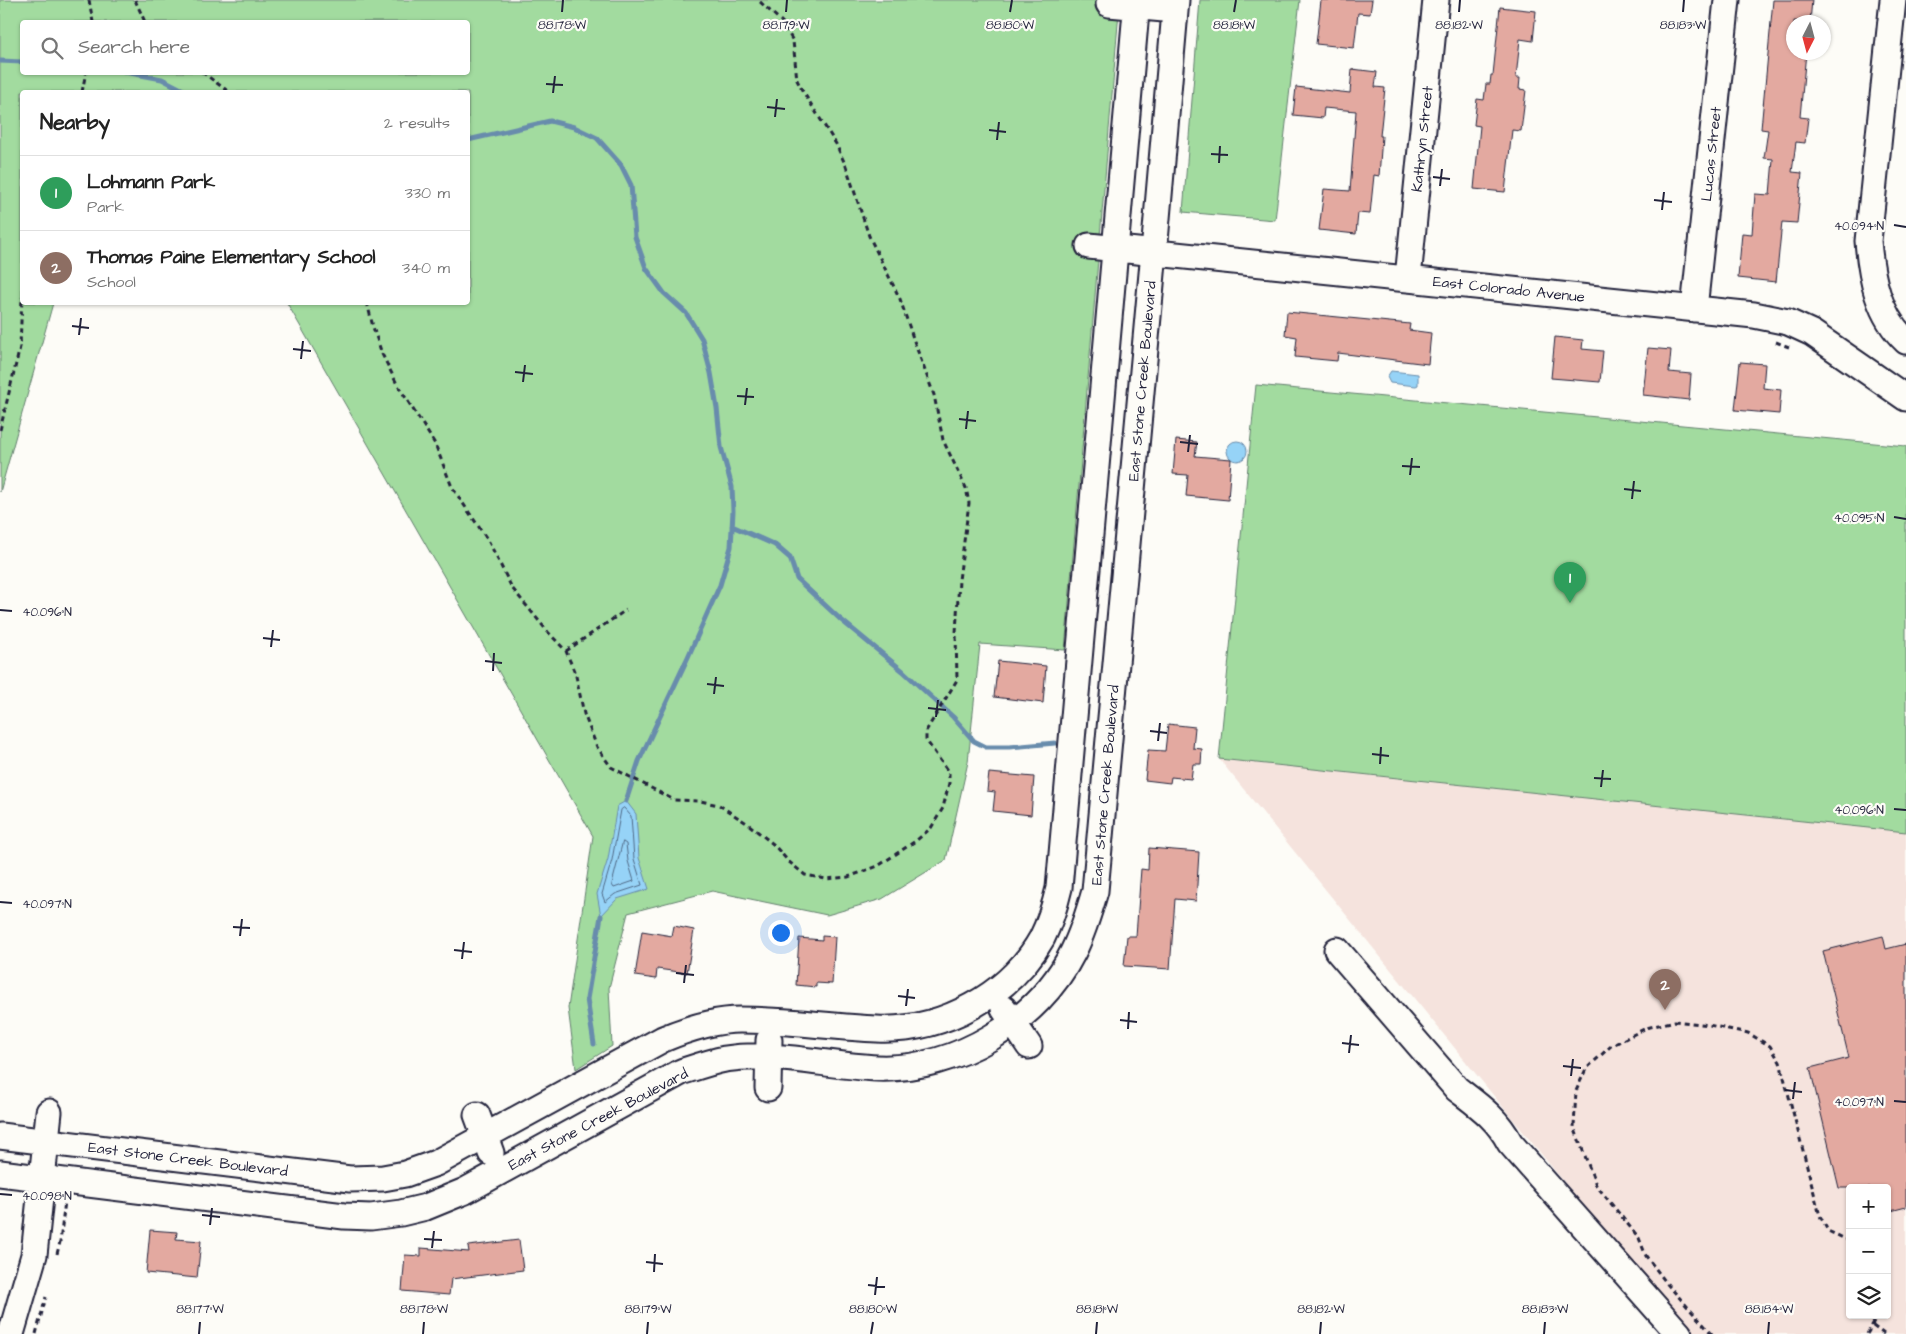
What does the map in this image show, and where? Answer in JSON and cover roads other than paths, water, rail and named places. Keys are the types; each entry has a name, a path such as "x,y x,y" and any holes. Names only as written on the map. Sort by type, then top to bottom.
{"street":[{"name":"Kathryn Street","path":"1408,278 1436,0"},
{"name":"Lucas Street","path":"1694,309 1728,0"},
{"path":"1893,0 1868,241 1870,270 1879,302 1906,342"},
{"name":"East Stone Creek Boulevard","path":"0,1136 350,1179 383,1178 405,1174 436,1163 481,1126 606,1070 682,1031 707,1024 739,1020 878,1029 904,1028 930,1023 957,1013 993,993 1008,981 1030,955 1044,932 1054,909 1063,859 1137,3"},
{"path":"1109,4 1176,5"},
{"name":"East Stone Creek Boulevard","path":"0,1173 344,1216 371,1217 401,1213 426,1207 465,1191 681,1072 725,1059 768,1057 878,1068 931,1062 971,1048 1013,1023 1053,984 1072,954 1084,926 1095,891 1176,5"},
{"name":"East Colorado Avenue","path":"1089,246 1694,309 1788,322 1812,333 1906,398"},
{"path":"1070,774 1106,777"},
{"path":"1337,950 1457,1089 1481,1107 1501,1127 1510,1143 1680,1334"},
{"path":"993,993 1029,1046"},
{"path":"768,1088 769,1022"},
{"path":"11,1334 34,1256 49,1112"},
{"path":"481,1126 499,1172"}],"water":[{"path":"1391,371 1418,374 1418,385 1390,383 1387,377"},
{"path":"1237,441 1244,444 1247,451 1244,458 1237,461 1230,458 1227,451 1230,444"},
{"path":"626,801 636,814 639,858 649,889 617,899 601,916 597,894 608,859 617,806"}],"waterway":[{"path":"0,61 20,62"},
{"path":"141,75 162,79 183,90"},
{"path":"470,140 550,121 574,127 597,138 621,165 631,185 635,237 646,268 664,293 686,313 702,339 711,373 721,447 732,487 731,547 720,585 639,761 626,801"},
{"path":"732,526 775,545 790,558 797,579 840,619 903,671 953,717 974,741 986,747 1055,743"},
{"path":"594,1044 587,999 601,916"}],"place":[{"name":"Lohmann Park","path":"1570,603"},
{"name":"Thomas Paine Elementary School","path":"1665,1010"}]}
